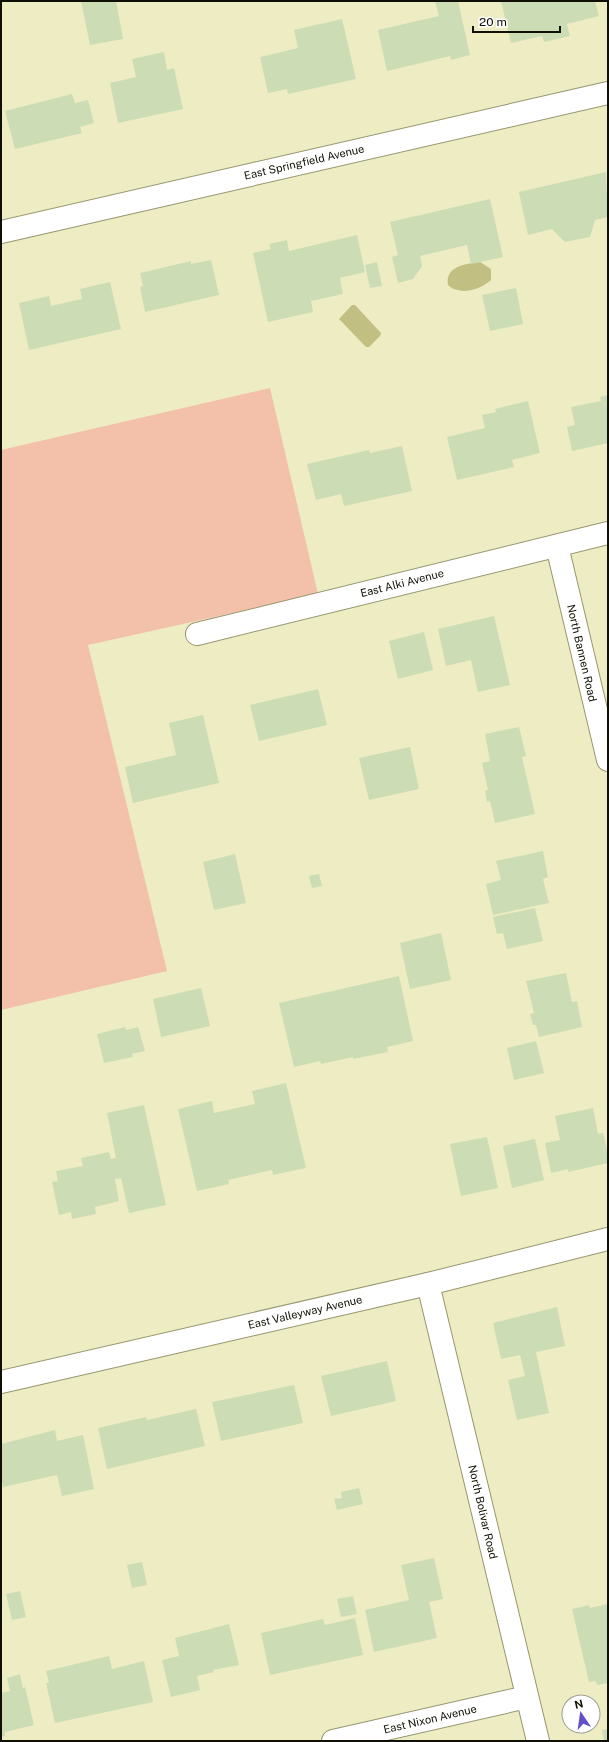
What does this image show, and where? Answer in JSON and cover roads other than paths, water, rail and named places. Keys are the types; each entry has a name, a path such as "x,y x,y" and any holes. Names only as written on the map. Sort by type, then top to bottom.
{"street":[{"name":"East Springfield Avenue","path":"1,232 608,93"},
{"name":"East Alki Avenue","path":"197,634 608,533"},
{"name":"North Bannen Road","path":"557,546 608,760"},
{"name":"East Valleyway Avenue","path":"1,1382 428,1284 608,1239"},
{"name":"North Bolivar Road","path":"428,1284 538,1741"},
{"name":"East Nixon Avenue","path":"333,1741 527,1697"}]}
